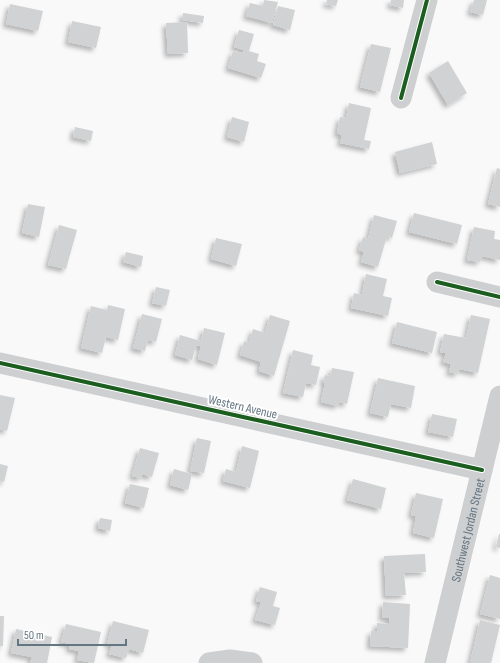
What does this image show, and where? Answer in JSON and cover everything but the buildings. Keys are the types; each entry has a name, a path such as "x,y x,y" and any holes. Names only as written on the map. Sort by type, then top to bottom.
{"street":[{"path":"401,98 427,0"},
{"path":"437,282 500,297"},
{"name":"Western Avenue","path":"0,363 482,470"},
{"name":"Southwest Jordan Street","path":"434,663 500,396"},
{"path":"209,663 230,660 252,663"}],"cycle path":[{"path":"401,98 427,0"},
{"path":"437,282 500,297"},
{"path":"0,363 482,470"}]}
